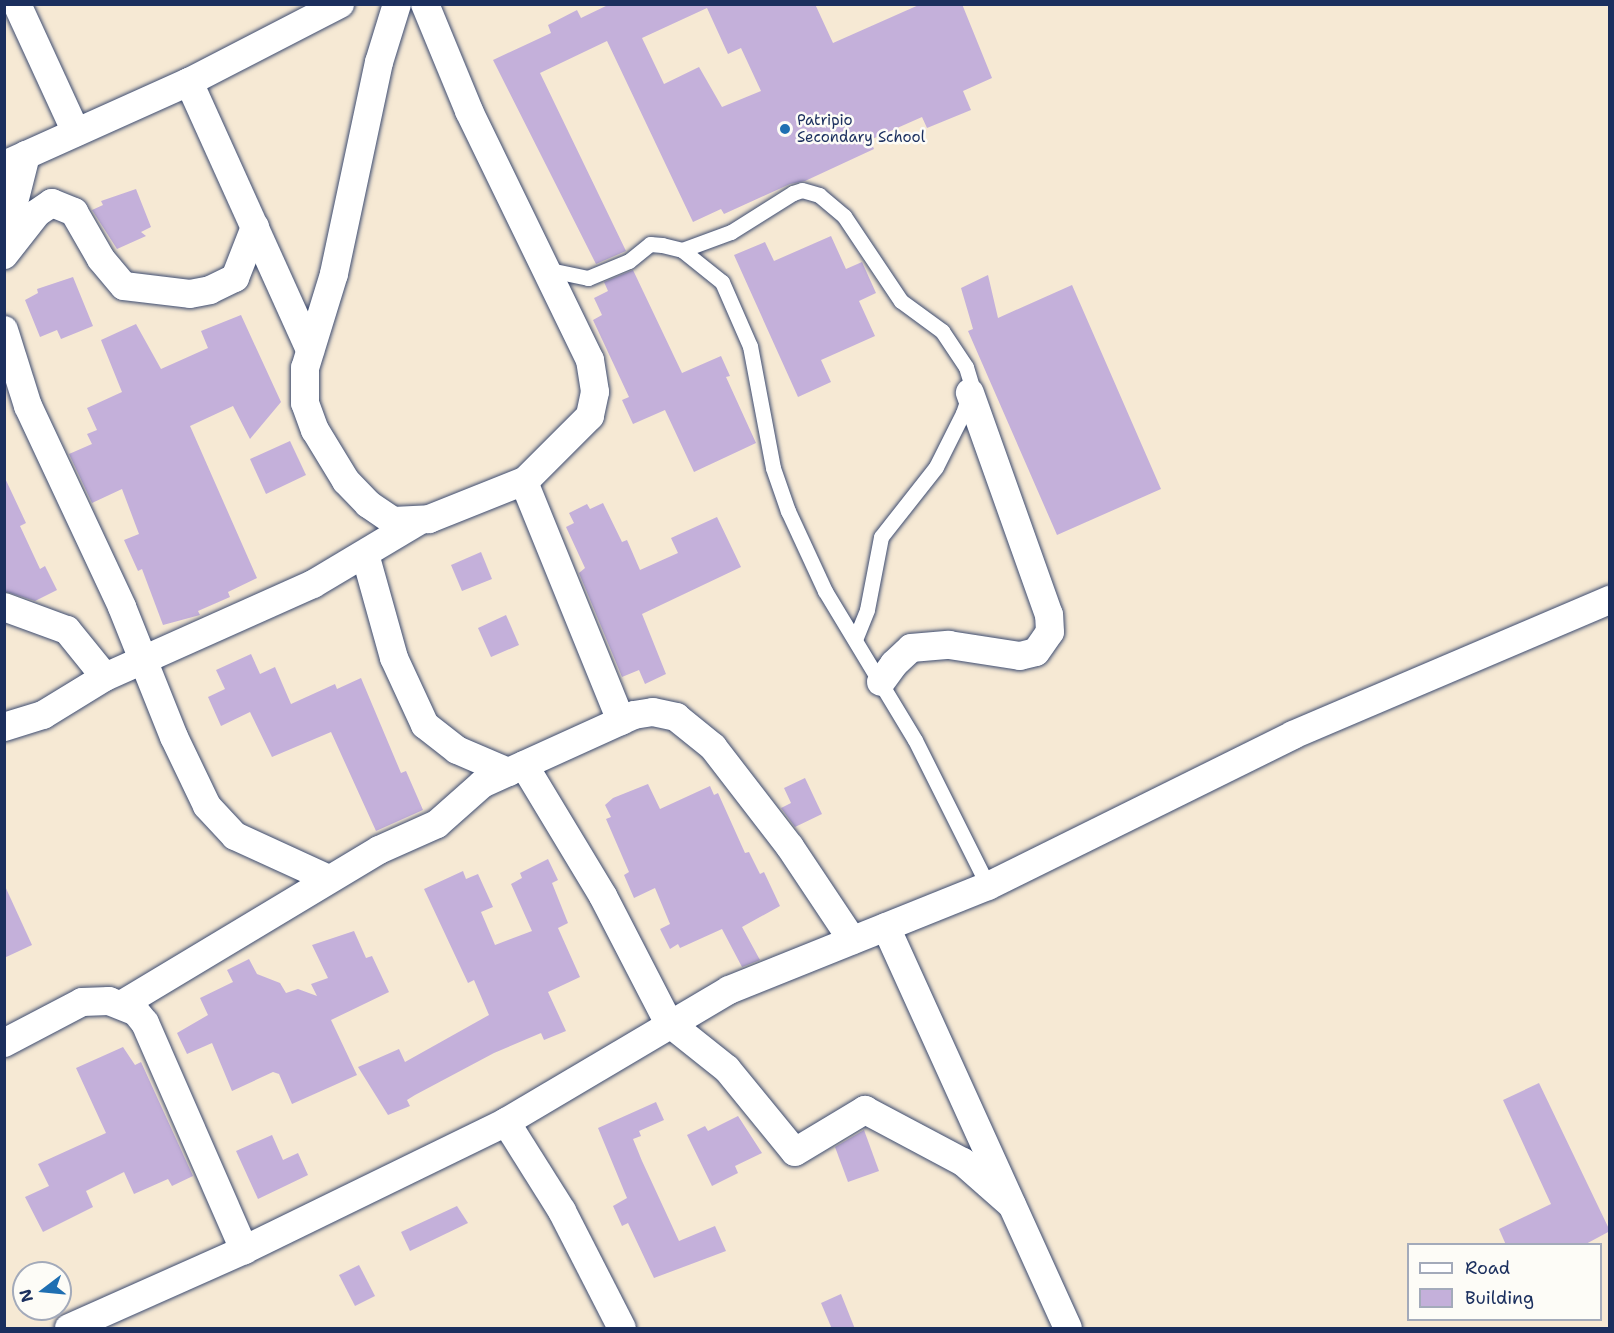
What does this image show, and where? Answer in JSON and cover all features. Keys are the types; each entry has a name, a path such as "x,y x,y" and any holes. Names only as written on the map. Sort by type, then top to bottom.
{"street":[{"path":"17,4 76,132"},
{"path":"4,242 15,160 189,82 310,11 340,4"},
{"path":"397,4 378,62 334,274 304,375 305,403 331,458 354,490 378,512 397,522 417,522"},
{"path":"4,727 43,715 105,677 290,596 417,522 524,481 582,427 590,416 595,392 585,343 545,269 469,111 425,4"},
{"path":"189,82 310,350"},
{"path":"4,255 37,213 52,203 74,212 101,259 124,286 190,294 210,290 235,278 255,227"},
{"path":"4,330 28,405 146,661 174,737 214,818 248,843 329,879"},
{"path":"881,682 894,663 911,648 949,645 1020,656 1036,652 1050,632 1049,615 970,393"},
{"path":"524,481 621,721"},
{"path":"365,554 394,658 425,725 457,750 516,769 603,896 668,1022 727,1069 795,1152 865,1110 963,1162 1012,1205"},
{"path":"69,1329 106,1320 506,1122 668,1022 769,971 988,886 1096,836 1211,774 1283,740 1610,600"},
{"path":"4,607 68,630 105,677"},
{"path":"121,1005 379,850 437,824 482,784 621,721 644,713 665,713 687,723 706,740 790,847 852,940"},
{"path":"886,927 1068,1329"},
{"path":"4,1043 72,1004 99,1000 121,1005 136,1012 145,1023 244,1250"},
{"path":"506,1122 562,1211 622,1329"}],"lane":[{"path":"682,250 731,232 794,193 802,190 819,195 844,216 901,301 949,338 969,375 970,393 936,467 881,537 867,610 855,640"},
{"path":"545,269 588,278 629,261 650,244 682,250 720,280 735,305 750,346 773,468 785,503 825,591 915,740 988,886"}],"building":[{"path":"610,4 815,4 833,43 921,4 962,4 992,78 963,91 971,110 927,128 922,117 870,140 874,149 805,181 790,184 724,214 721,209 693,222 607,41 540,73 626,251 596,264 493,60 551,33 548,25 577,10 581,18","holes":["707,8 728,54 741,48 761,91 722,107 699,67 664,84 642,38"]},
{"path":"136,189 151,227 141,232 146,236 117,249 92,210 103,205 101,201"},
{"path":"831,236 846,269 862,262 876,293 859,301 875,336 821,360 831,382 798,397 734,255 765,242 774,261"},
{"path":"633,270 682,373 721,356 730,376 726,377 756,443 694,472 665,410 633,424 622,400 629,397 593,320 602,315 594,298 608,291 604,282"},
{"path":"988,275 998,318 1072,285 1161,489 1057,535 968,331 973,329 961,288"},
{"path":"73,277 93,326 61,339 57,330 40,337 25,300 38,293 37,289"},
{"path":"241,315 281,402 250,439 233,406 190,426 257,578 228,592 230,597 198,611 200,615 163,625 142,569 138,571 124,540 139,534 122,489 92,503 69,454 92,444 87,434 97,430 87,408 122,392 101,340 136,324 161,369 208,348 201,331"},
{"path":"290,441 306,475 266,494 250,459"},
{"path":"4,476 26,523 20,526 40,569 45,566 57,590 35,601 4,591"},
{"path":"603,503 622,542 627,540 640,570 678,553 671,538 717,517 741,567 642,614 666,674 645,684 639,670 622,677 579,573 585,568 566,527 574,523 569,513 587,504 590,509"},
{"path":"481,552 492,579 462,591 451,565"},
{"path":"506,615 519,645 491,657 478,628"},
{"path":"251,654 260,674 275,667 291,704 335,684 337,689 361,678 401,773 406,771 423,810 376,831 331,732 272,757 250,712 221,726 208,697 225,689 216,670"},
{"path":"805,778 822,814 795,827 781,808 791,803 784,788"},
{"path":"648,784 660,809 710,786 714,795 718,793 745,853 749,852 760,874 764,872 780,906 742,927 760,960 742,967 722,929 680,948 678,944 670,949 660,929 670,924 655,888 634,898 624,875 629,872 606,819 611,817 605,805 613,798"},
{"path":"548,859 558,880 552,883 568,923 558,928 580,977 548,992 566,1031 544,1040 541,1033 494,1053 415,1095 407,1100 410,1106 388,1115 358,1067 399,1049 405,1062 489,1015 474,980 468,983 424,889 463,871 466,879 478,874 493,907 481,912 495,945 532,931 511,884 522,878 520,873"},
{"path":"4,884 32,945 4,958"},
{"path":"354,931 366,958 372,956 389,992 331,1020 357,1075 292,1104 279,1074 273,1072 232,1091 212,1043 187,1054 177,1033 208,1015 200,998 233,982 227,970 249,959 257,974 280,983 286,993 298,989 317,996 311,984 328,978 312,945"},
{"path":"123,1047 135,1065 141,1062 193,1176 172,1186 168,1179 134,1194 124,1172 86,1191 93,1207 43,1232 25,1197 49,1186 38,1164 106,1133 76,1068"},
{"path":"1539,1083 1610,1231 1588,1243 1505,1243 1499,1229 1551,1204 1503,1100"},
{"path":"656,1102 664,1120 639,1131 641,1136 633,1139 679,1241 715,1226 726,1251 654,1278 628,1223 622,1226 613,1206 627,1198 598,1128"},
{"path":"738,1116 762,1153 735,1166 738,1173 712,1186 687,1135 705,1126 708,1131"},
{"path":"864,1130 879,1171 848,1182 835,1147"},
{"path":"272,1135 283,1160 298,1153 308,1175 258,1199 236,1151"},
{"path":"457,1206 468,1223 410,1251 401,1232"},
{"path":"359,1265 375,1296 355,1306 339,1275"},
{"path":"841,1294 855,1329 832,1329 821,1303"}],"place":[{"name":"Patripio Secondary School","path":"785,129"}]}
